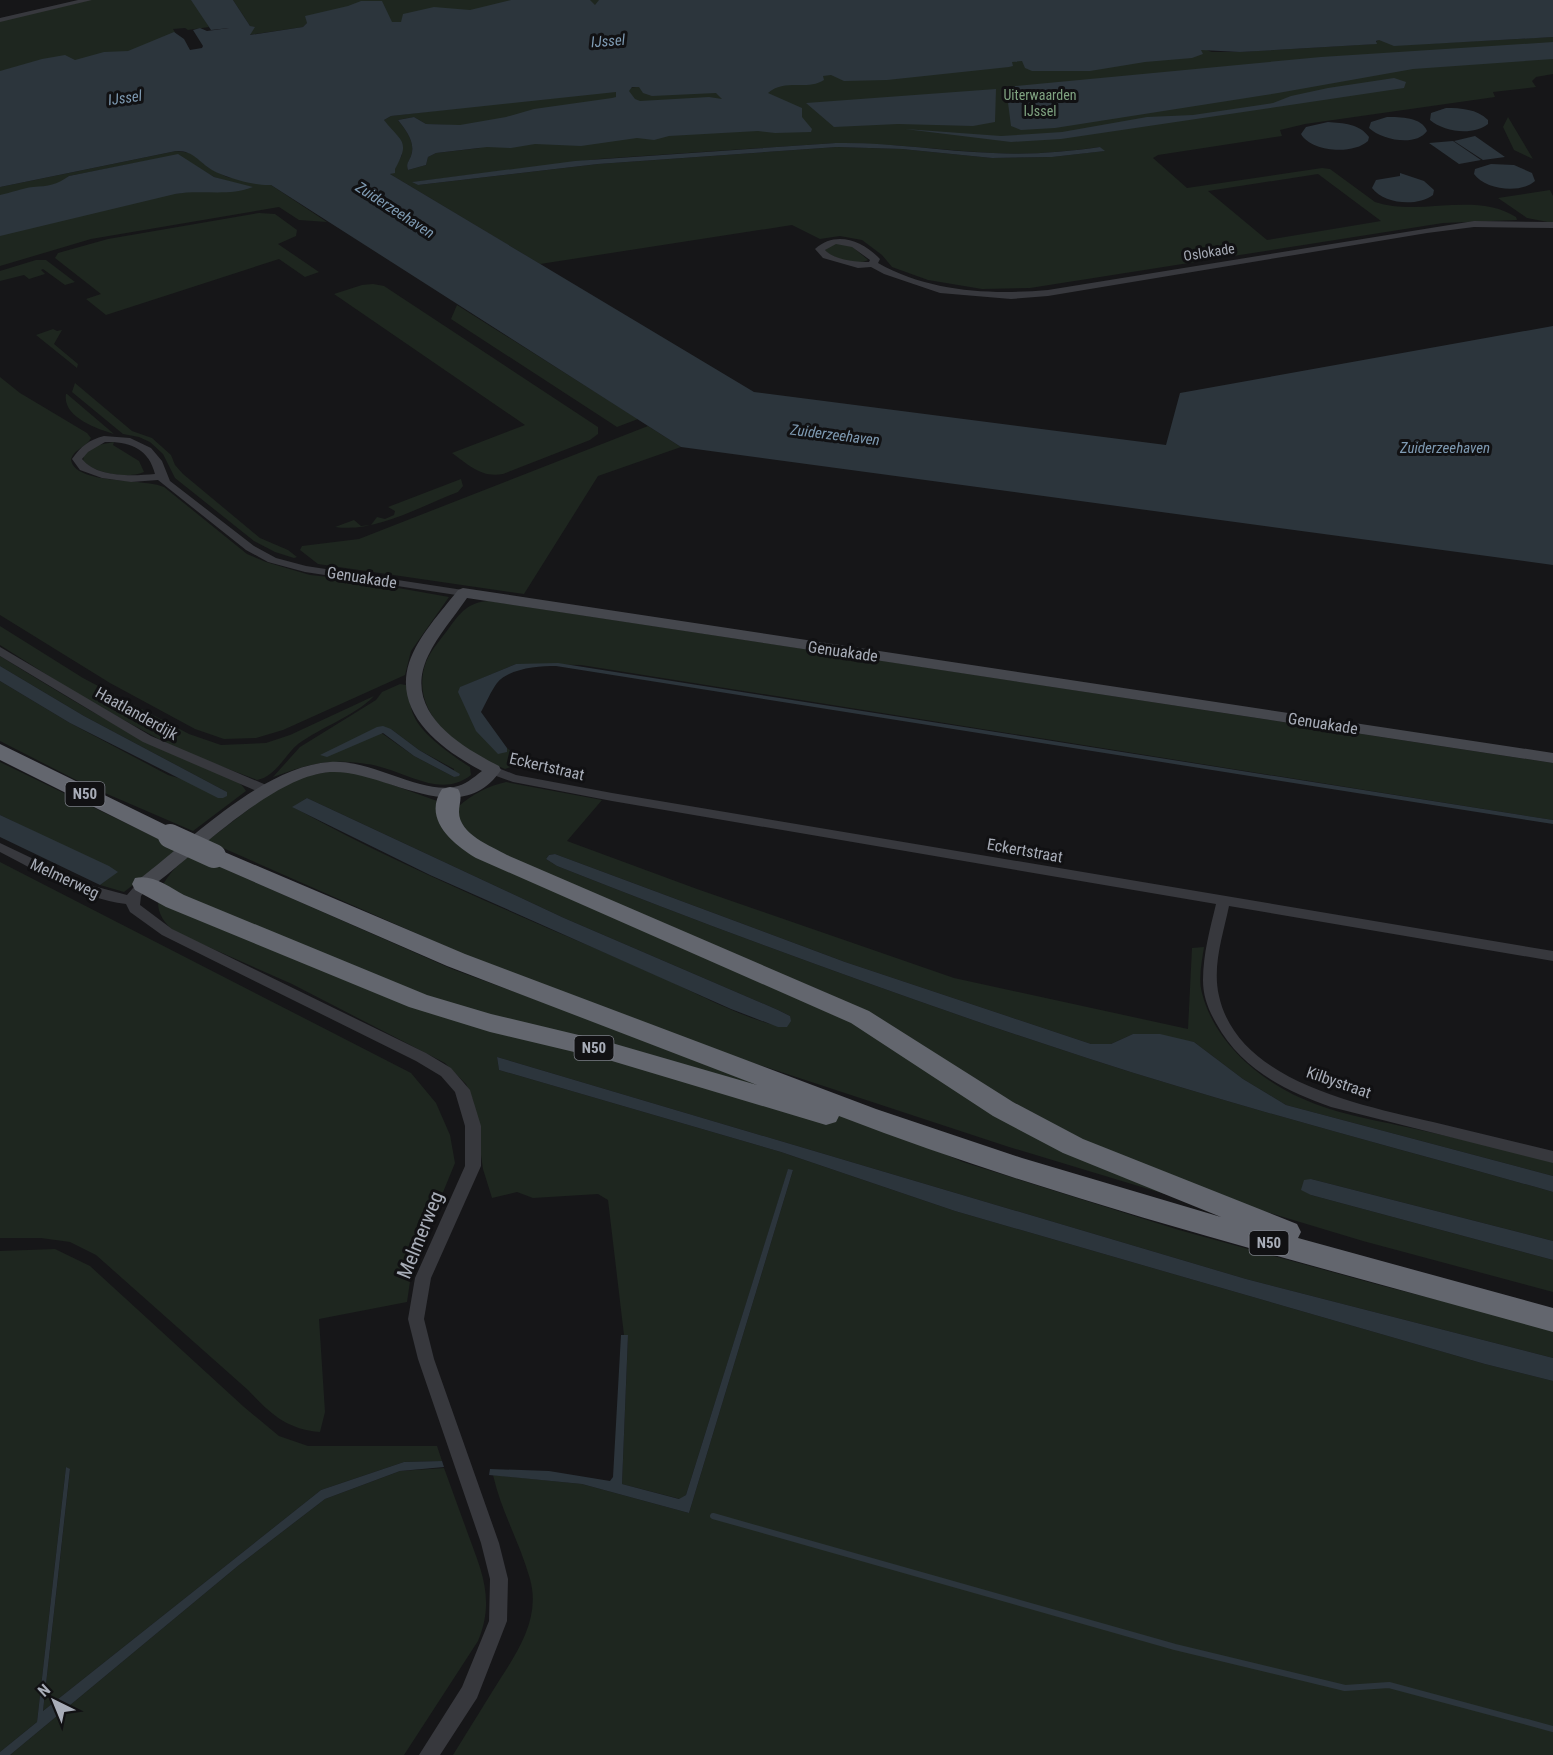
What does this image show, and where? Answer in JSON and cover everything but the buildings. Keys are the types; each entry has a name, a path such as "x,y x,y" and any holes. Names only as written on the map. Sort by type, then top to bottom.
{"highway":[{"name":"N50","path":"0,751 170,836 456,960 866,1116 987,1158 1291,1249 1553,1320"},
{"name":"N50","path":"450,794 447,811 452,826 472,844 499,860 860,1017 1004,1109 1073,1146 1287,1232"},
{"name":"N50","path":"138,892 191,908 383,988 442,1009 675,1070 960,1156 987,1158"},
{"name":"N50","path":"783,1083 867,1105 1041,1161 1287,1232 1553,1303"}],"street":[{"path":"0,20 88,0"},
{"name":"Oslokade","path":"873,264 875,259 857,244 834,242 820,249 826,256 858,265 873,264 894,275 940,290 1011,296 1048,293 1426,230 1473,224 1553,225"},
{"name":"Genuakade","path":"160,477 131,479 108,476 84,468 77,459 84,449 98,442 117,438 130,439 142,445 156,459 160,477 250,548 272,560 305,569 1553,758"},
{"path":"138,892 266,790 297,774 340,767 367,770 426,790 450,794 473,788 493,770 462,754 430,727 417,704 414,691 413,676 417,660 463,593"},
{"name":"Haatlanderdijk","path":"0,651 147,739 266,790"},
{"name":"Eckertstraat","path":"493,770 513,778 561,788 1553,956"},
{"name":"Melmerweg","path":"0,847 90,891 114,899 138,892 135,909 176,938 421,1057 446,1072 462,1090 473,1126 473,1166 423,1278 416,1318 426,1359 490,1543 499,1580 498,1621 470,1692 429,1755"},
{"name":"Kilbystraat","path":"1223,900 1209,975 1215,1007 1232,1037 1264,1068 1289,1083 1324,1099 1553,1157"}],"green space":[{"path":"90,0 193,0 209,27 188,30 173,29 187,52 0,84 0,21"},
{"path":"233,0 666,0 399,24 307,23 303,27 249,35 250,26"},
{"name":"Uiterwaarden IJssel","path":"1553,37 1553,74 1536,77 1532,81 1536,87 1493,92 1495,97 1305,124 1280,130 1282,136 1158,155 1153,158 1187,188 1322,168 1330,169 1375,202 1410,207 1483,206 1500,210 1516,217 1517,220 1443,223 1030,288 982,289 928,280 892,267 882,255 862,240 840,236 820,239 792,225 540,264 390,174 395,172 394,169 402,155 384,120 391,116 636,87 826,72 1204,49 1212,52 1240,52 1374,44 1379,39 1399,45","holes":["414,117 426,124 449,125 480,148 436,153 428,157 426,165 408,170 412,146 407,132 398,120","836,143 1006,154 1046,153 1100,147 1104,151 1052,157 992,158 902,149 837,147 598,164 418,185 413,182 599,159","1318,174 1381,221 1267,240 1208,191"]},
{"path":"1508,117 1533,159 1514,150 1503,127"},
{"path":"176,151 192,153 209,168 227,177 271,185 327,222 299,220 279,207 91,239 0,266 0,187","holes":["177,155 214,177 234,183 218,192 192,191 175,194 43,188 59,184 69,176"]},
{"path":"1550,190 1553,196 1553,223 1527,218 1498,198"},
{"path":"259,213 275,214 297,230 296,236 278,244 319,272 305,277 279,259 106,315 86,299 101,294 55,258 58,253 108,239"},
{"path":"833,243 849,244 868,260 852,262 833,256 825,250"},
{"path":"36,260 46,260 75,282 65,285 43,269 41,270 45,274 29,279 24,275 0,281 0,271"},
{"path":"373,284 384,286 598,427 598,434 590,440 503,474 488,474 470,466 452,453 525,425 334,294"},
{"path":"457,305 638,419 617,427 451,319"},
{"path":"53,329 62,330 54,344 78,364 77,368 36,335"},
{"path":"0,377 20,393 87,433 91,438 75,452 71,459 75,467 96,477 164,487 247,554 310,575 348,579 449,597 411,651 405,675 283,730 256,738 224,739 195,729 110,683 0,615"},
{"path":"75,383 132,431 152,438 171,455 175,465 183,474 260,538 288,550 297,557 275,552 254,541 175,478 163,454 150,442 123,434 72,392"},
{"path":"66,394 114,434 82,421 69,409"},
{"path":"648,426 681,447 598,476 524,594 318,564 300,550 302,546 359,539"},
{"path":"114,442 113,445 139,461 144,472 129,475 112,474 96,469 83,461 84,454 98,445"},
{"path":"461,479 463,486 458,492 398,517 371,525 377,517 385,519 394,515 395,511 388,507"},
{"path":"354,520 361,526 370,525 350,528 335,527"},
{"path":"489,601 1553,763 1553,820 581,665 516,664 461,687 507,752 507,748 524,762 505,769 472,753 443,729 432,715 424,699 422,681 428,658 457,618 470,606"},
{"path":"0,626 83,678 189,734 221,745 266,743 290,735 374,696 357,710 298,744 269,775 257,780 181,751 85,699 0,645"},
{"path":"0,656 114,724 186,759 228,775 242,785 246,791 193,831 84,784 0,741 0,681 70,723 168,775 227,792 84,716 0,666"},
{"path":"400,684 406,685 412,712 423,730 470,767 471,775 460,781 439,785 375,766 328,762 309,765 273,777 300,747 376,700 382,692","holes":["391,729 419,750 454,769 454,777 414,756 380,732"]},
{"path":"0,762 179,849 124,892 100,885 117,872 0,815"},
{"path":"332,771 362,774 440,802 446,830 850,1015 1211,1208 1009,1147 726,1054 470,957 207,841 274,790 297,778","holes":["307,798 564,918 778,1010 790,1016 787,1026 761,1021 709,1000 384,854 293,807"]},
{"path":"506,782 602,800 567,841 697,889 954,978 1188,1029 1192,948 1204,947 1200,982 1208,1011 1227,1042 1254,1069 1269,1080 1301,1098 1345,1113 1553,1160 1553,1176 1286,1105 1243,1079 1194,1042 1133,1034 1111,1044 1091,1044 845,962 555,854 549,855 546,859 557,866 754,942 1020,1036 1203,1094 1553,1192 1553,1241 1311,1179 1311,1195 1553,1260 1553,1292 1363,1241 1220,1198 1030,1118 869,1014 822,991 492,853 458,824 458,807 480,791"},
{"path":"191,854 452,969 879,1125 963,1162 1179,1230 1383,1286 1553,1329 1553,1358 1246,1279 497,1057 499,1070 781,1152 955,1211 1485,1364 1553,1381 1553,1755 453,1755 516,1653 529,1625 532,1610 533,1595 530,1579 493,1475 582,1484 689,1513 793,1170 788,1170 686,1495 680,1499 622,1484 628,1336 624,1335 608,1200 598,1194 533,1198 517,1192 492,1198 483,1169 473,1100 466,1084 445,1063 292,984 177,933 166,923 160,913 158,902 160,892 172,872"},
{"path":"0,862 411,1073 436,1103 450,1135 455,1163 412,1268 407,1302 319,1319 325,1412 320,1432 298,1428 272,1413 96,1255 70,1242 41,1238 0,1238"},
{"path":"55,1249 90,1266 244,1407 279,1436 308,1446 437,1446 442,1461 404,1462 321,1490 43,1711 70,1470 66,1467 37,1722 0,1752 0,1251"},
{"path":"444,1468 482,1574 486,1612 478,1641 404,1755 10,1755 239,1565 325,1499 400,1471"}],"water":[{"path":"191,0 233,0 250,26 255,27 250,35 303,27 307,23 305,16 361,1 382,1 392,22 401,22 403,14 434,7 470,10 511,0 590,0 595,5 599,0 1553,0 1553,37 1394,46 1379,40 1376,41 1377,44 1240,52 1201,50 1203,54 1192,58 1145,62 1090,71 1032,71 1025,68 1022,61 1012,62 1013,66 1009,67 887,80 844,81 831,75 823,76 824,80 817,83 782,86 768,93 802,108 802,117 812,129 811,132 758,131 669,136 654,140 637,138 581,146 535,144 511,148 487,147 436,153 428,157 426,165 408,170 407,165 412,146 407,132 398,120 414,117 426,124 460,125 506,117 534,109 612,98 616,97 616,92 391,116 384,120 402,142 403,147 395,173 390,174 754,392 1166,445 1180,393 1553,326 1553,565 681,447 271,185 249,183 225,176 212,170 187,152 176,151 0,187 0,71 65,55 75,60 104,52 128,51 174,32 184,39 190,50 202,48 193,30 200,28 207,31 229,28 211,30","holes":["632,87 639,87 643,93 652,96 716,93 722,99 709,97 640,101 635,99 629,91"]},
{"path":"1553,42 1553,59 1413,69 1055,128 1021,130 1011,126 1006,87 1321,57"},
{"path":"1394,78 1406,82 1404,88 1061,139 1011,142 905,129 1001,136 1062,132 1147,117 1193,115 1273,103 1291,96 1328,88"},
{"path":"996,89 995,122 973,126 898,124 834,127 806,103"},
{"path":"1446,108 1474,111 1484,116 1488,124 1475,130 1459,131 1443,127 1430,120 1431,113"},
{"path":"1387,117 1416,120 1427,131 1415,139 1399,140 1382,136 1369,128 1371,122"},
{"path":"1328,122 1361,129 1369,137 1368,141 1353,148 1333,150 1314,145 1301,134 1306,127"},
{"path":"1475,136 1505,157 1483,160 1454,141"},
{"path":"1453,141 1481,160 1459,164 1429,143"},
{"path":"836,143 1006,154 1047,153 1100,147 1105,151 1052,157 992,158 902,149 837,147 598,164 418,185 412,182 575,161"},
{"path":"178,154 214,177 253,187 234,192 175,194 0,236 0,195 52,185 69,176"},
{"path":"1491,164 1514,165 1532,173 1535,181 1521,188 1512,189 1486,184 1474,174 1475,169"},
{"path":"1400,173 1424,181 1434,190 1433,195 1418,201 1401,202 1384,198 1372,188 1376,180 1400,176"},
{"path":"558,663 1553,820 1553,824 556,666 533,667 517,671 503,678 495,686 481,712 507,748 507,752 498,754 476,731 458,692 460,687 516,664"},
{"path":"0,666 84,716 227,792 227,796 218,798 70,723 0,681"},
{"path":"383,726 460,774 459,776 454,777 414,756 383,733 327,757 320,755"},
{"path":"307,798 564,918 778,1010 790,1016 791,1021 787,1027 778,1027 731,1009 430,875 292,807"},
{"path":"0,815 118,872 100,885 0,837"},
{"path":"555,854 845,962 1091,1044 1111,1044 1133,1034 1160,1034 1194,1042 1243,1079 1286,1105 1553,1176 1553,1192 1203,1094 1020,1036 820,966 557,866 546,859 549,855"},
{"path":"497,1057 1246,1279 1553,1358 1553,1381 1485,1364 955,1211 781,1152 499,1070"},
{"path":"788,1169 793,1170 689,1513 582,1484 489,1475 490,1469 549,1471 610,1481 613,1477 621,1335 628,1335 622,1484 679,1499 686,1495"},
{"path":"1311,1179 1553,1241 1553,1260 1311,1195 1301,1190 1304,1180"},
{"path":"442,1461 444,1467 400,1471 325,1499 239,1565 10,1755 0,1755 0,1752 37,1722 66,1467 70,1469 43,1711 321,1490 404,1462"}],"waterway":[{"path":"713,1516 1175,1647 1345,1688 1389,1685 1553,1729"}],"water label":[{"name":"IJssel","path":"608,41"},
{"name":"IJssel","path":"125,98"},
{"name":"Zuiderzeehaven","path":"395,210"},
{"name":"Zuiderzeehaven","path":"835,435"},
{"name":"Zuiderzeehaven","path":"1445,448"}]}
